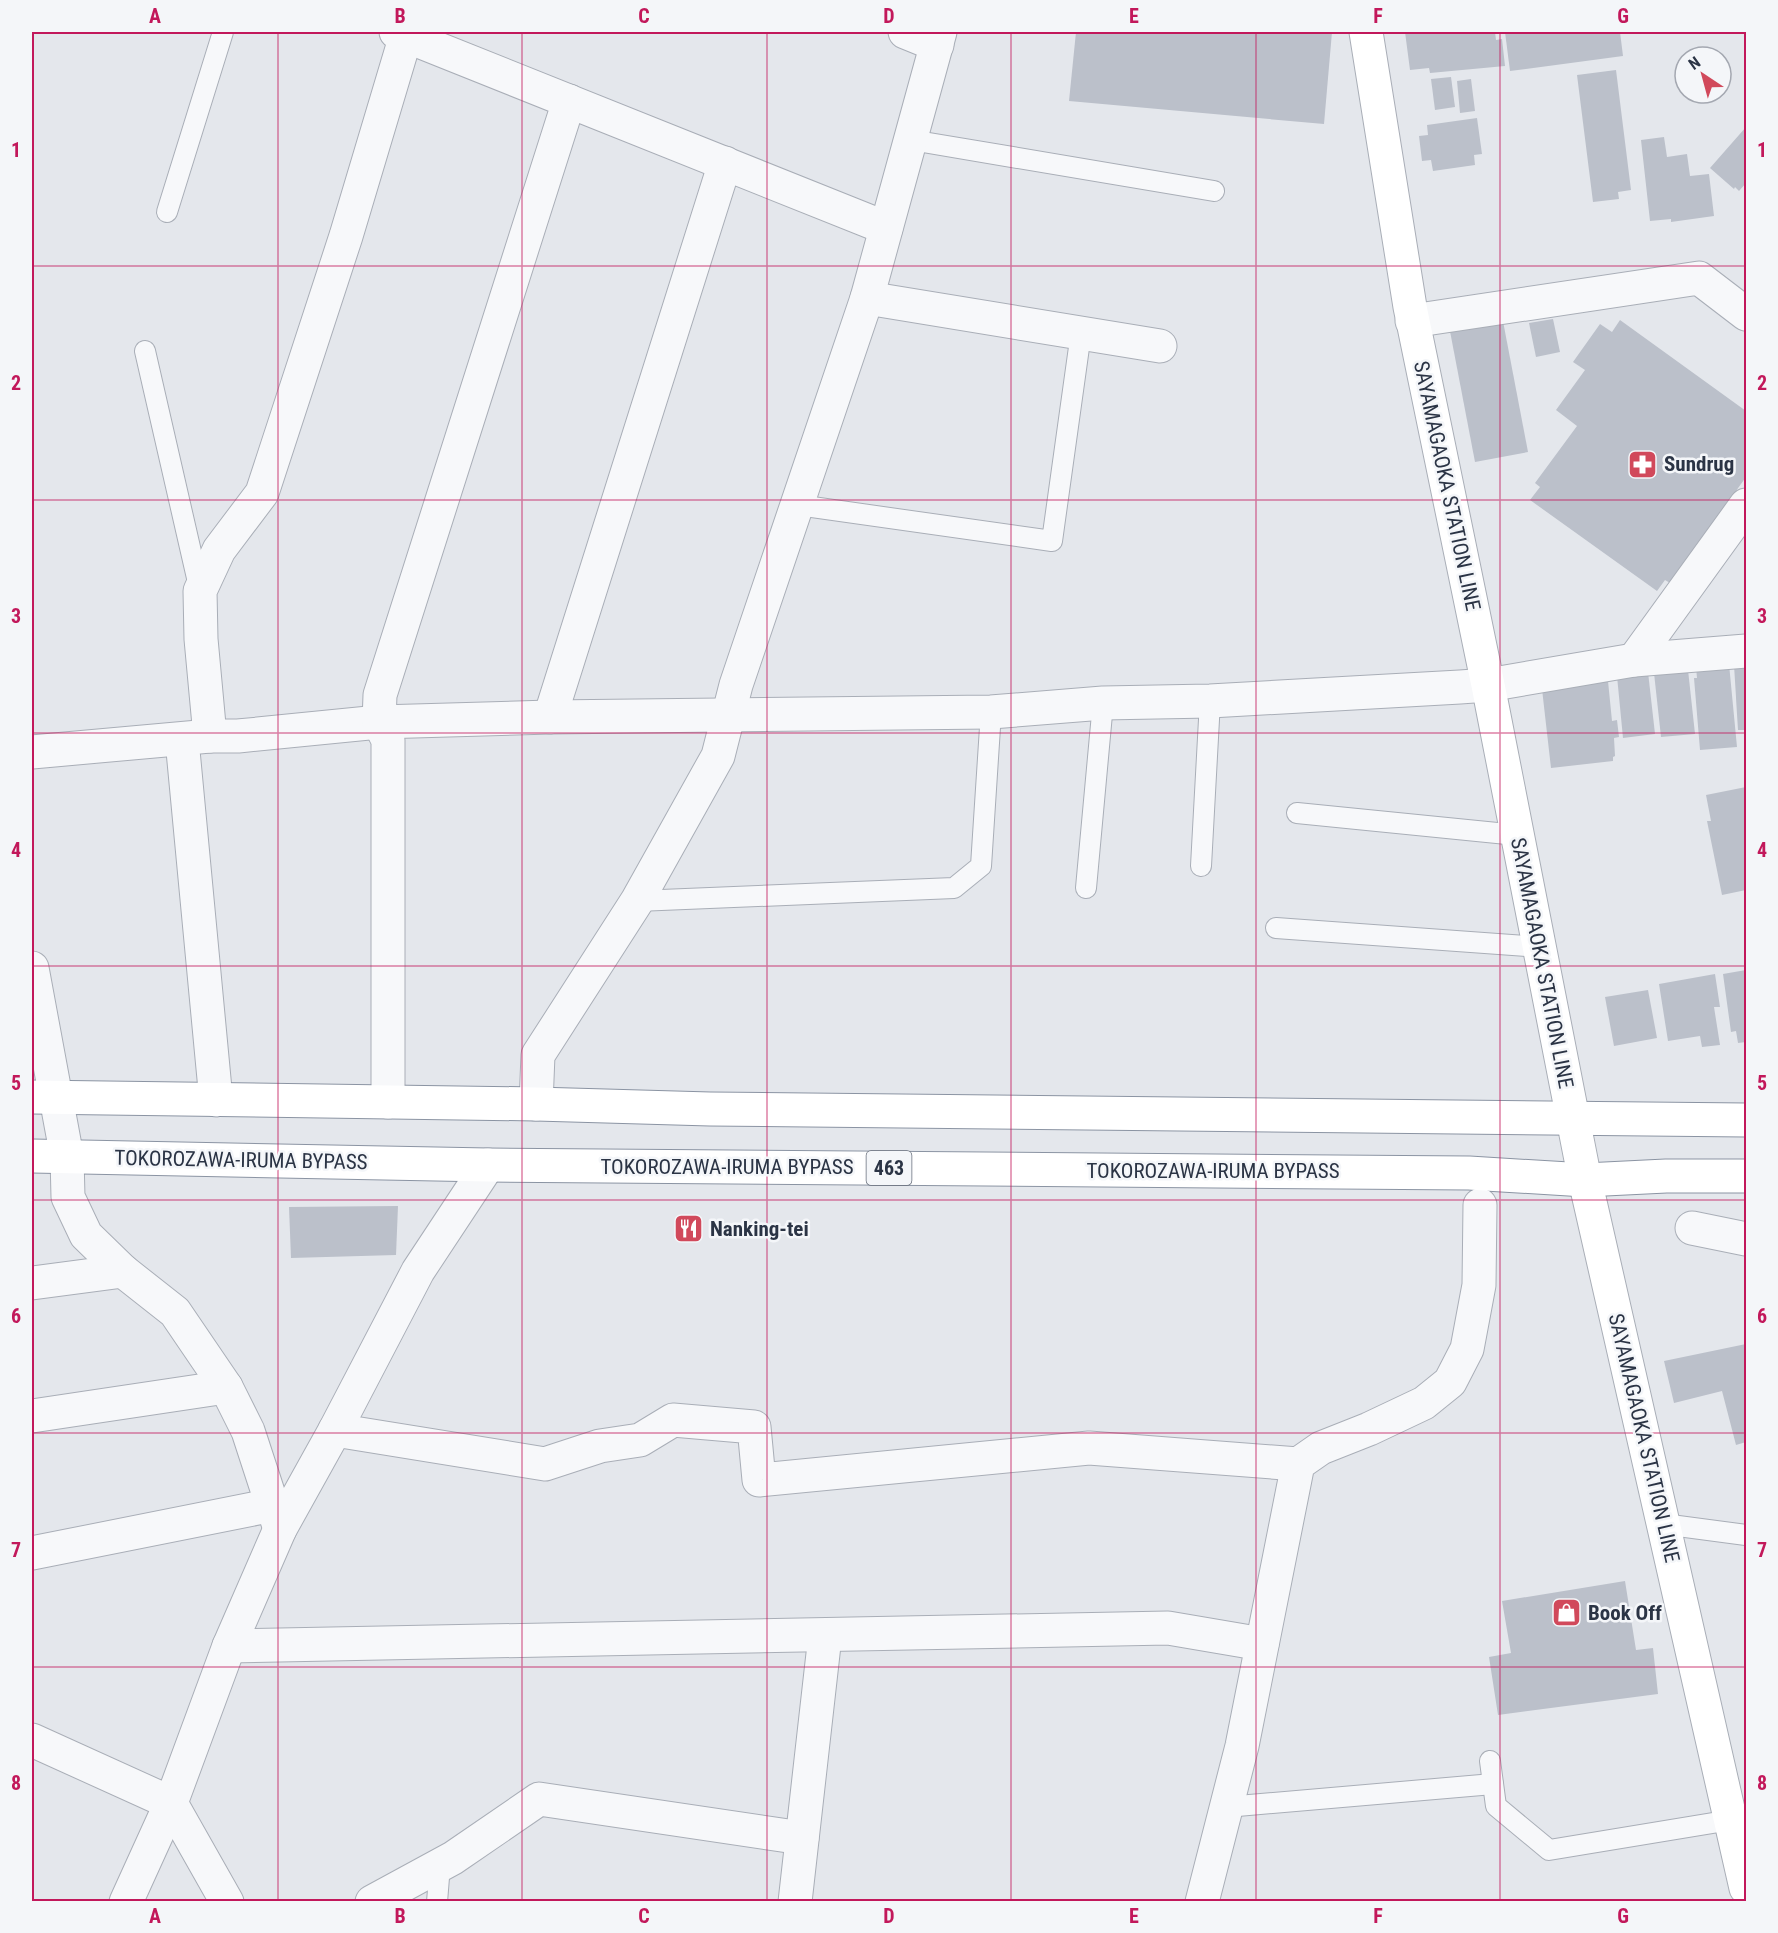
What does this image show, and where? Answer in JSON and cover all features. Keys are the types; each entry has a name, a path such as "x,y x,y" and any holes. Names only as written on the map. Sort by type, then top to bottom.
{"main road":[{"name":"SAYAMAGAOKA STATION LINE","path":"1366,32 1412,321 1488,685 1572,1118 1663,1524 1738,1838 1746,1888"},
{"path":"44,1097 536,1104 710,1109 1746,1120"},
{"name":"TOKOROZAWA-IRUMA BYPASS","path":"32,1156 488,1165 1469,1173 1585,1180 1666,1176 1746,1176"}],"street":[{"path":"536,1104 538,1055 637,901 718,756 736,685 867,298 938,38 905,32"},
{"path":"216,1100 196,738 201,639 200,591 219,550 262,493 346,236 403,33 886,228"},
{"path":"388,1102 388,740 379,722 380,696 569,101"},
{"path":"550,717 725,163"},
{"path":"1412,321 1699,278 1746,314"},
{"path":"867,298 1160,346"},
{"path":"1634,660 1746,505"},
{"path":"32,752 238,736 379,722 729,714 991,712 1102,703 1210,701 1488,685 1634,660 1746,651"},
{"path":"32,968 44,1097 68,1157 68,1197 86,1235 123,1271 175,1312 226,1387 248,1431 277,1517"},
{"path":"126,1902 171,1803 277,1517 335,1430 418,1271 488,1165"},
{"path":"335,1430 545,1464 600,1446 640,1440 673,1420 754,1427 759,1480 1089,1448 1298,1464 1322,1448 1370,1429 1424,1402 1450,1382 1467,1349 1479,1285 1480,1205"},
{"path":"1692,1228 1746,1239"},
{"path":"32,1283 123,1271"},
{"path":"32,1416 226,1387"},
{"path":"1202,1902 1242,1746 1298,1464"},
{"path":"32,1553 277,1517"},
{"path":"229,1646 1168,1628 1262,1644"},
{"path":"795,1902 825,1636"},
{"path":"32,1740 171,1803 227,1902"},
{"path":"372,1902 440,1865 539,1799 802,1838"}],"lane":[{"path":"167,212 223,32"},
{"path":"910,140 1214,191"},
{"path":"798,505 1052,541 1081,333"},
{"path":"145,351 200,591"},
{"path":"1201,866 1210,701"},
{"path":"1086,888 1102,703"},
{"path":"637,901 954,888 981,866 991,712"},
{"path":"1297,813 1517,835"},
{"path":"1276,928 1539,947"},
{"path":"1663,1524 1746,1535"},
{"path":"1490,1761 1496,1806 1549,1850 1738,1838"},
{"path":"1226,1807 1493,1784"},
{"path":"437,1902 440,1865"}],"building":[{"path":"1076,32 1332,32 1324,124 1069,101"},
{"path":"1405,32 1495,32 1496,40 1502,39 1505,66 1430,73 1429,68 1410,70"},
{"path":"1505,32 1620,32 1623,56 1510,71"},
{"path":"1616,70 1631,190 1618,192 1619,199 1593,202 1577,75"},
{"path":"1451,77 1455,107 1435,110 1431,79"},
{"path":"1471,79 1475,111 1460,113 1457,81"},
{"path":"1477,118 1482,154 1474,155 1475,165 1433,171 1431,160 1422,161 1419,136 1428,135 1427,125"},
{"path":"1746,127 1746,183 1739,191 1710,168"},
{"path":"1664,137 1667,157 1687,154 1690,176 1709,174 1714,216 1671,222 1671,219 1650,221 1641,140"},
{"path":"1502,316 1528,452 1475,462 1449,326"},
{"path":"1553,319 1560,352 1536,357 1529,323"},
{"path":"1620,320 1746,411 1746,477 1670,583 1665,580 1657,591 1530,500 1540,487 1535,483 1577,426 1556,410 1585,370 1573,362 1600,324 1612,332"},
{"path":"1729,664 1737,747 1700,750 1694,678 1697,678 1696,667"},
{"path":"1746,664 1746,730 1738,730 1734,665"},
{"path":"1688,670 1695,734 1661,737 1654,673"},
{"path":"1648,672 1655,734 1623,738 1617,676"},
{"path":"1608,681 1612,721 1617,720 1619,737 1614,738 1613,761 1551,768 1542,689"},
{"path":"1746,787 1746,890 1722,895 1707,821 1711,821 1706,795"},
{"path":"1746,970 1746,1042 1738,1043 1736,1031 1731,1032 1723,974"},
{"path":"1715,974 1720,1007 1714,1007 1720,1045 1702,1047 1700,1036 1668,1041 1659,984"},
{"path":"1648,990 1657,1038 1614,1046 1605,997"},
{"path":"398,1206 396,1255 291,1258 289,1207"},
{"path":"1746,1344 1746,1442 1736,1445 1722,1391 1674,1403 1664,1361"},
{"path":"1625,1581 1636,1650 1653,1648 1658,1694 1498,1715 1489,1657 1511,1653 1502,1601"}],"place":[{"name":"Sundrug","path":"1643,464"},
{"name":"Nanking-tei","path":"689,1229"},
{"name":"Book Off","path":"1567,1613"}]}
